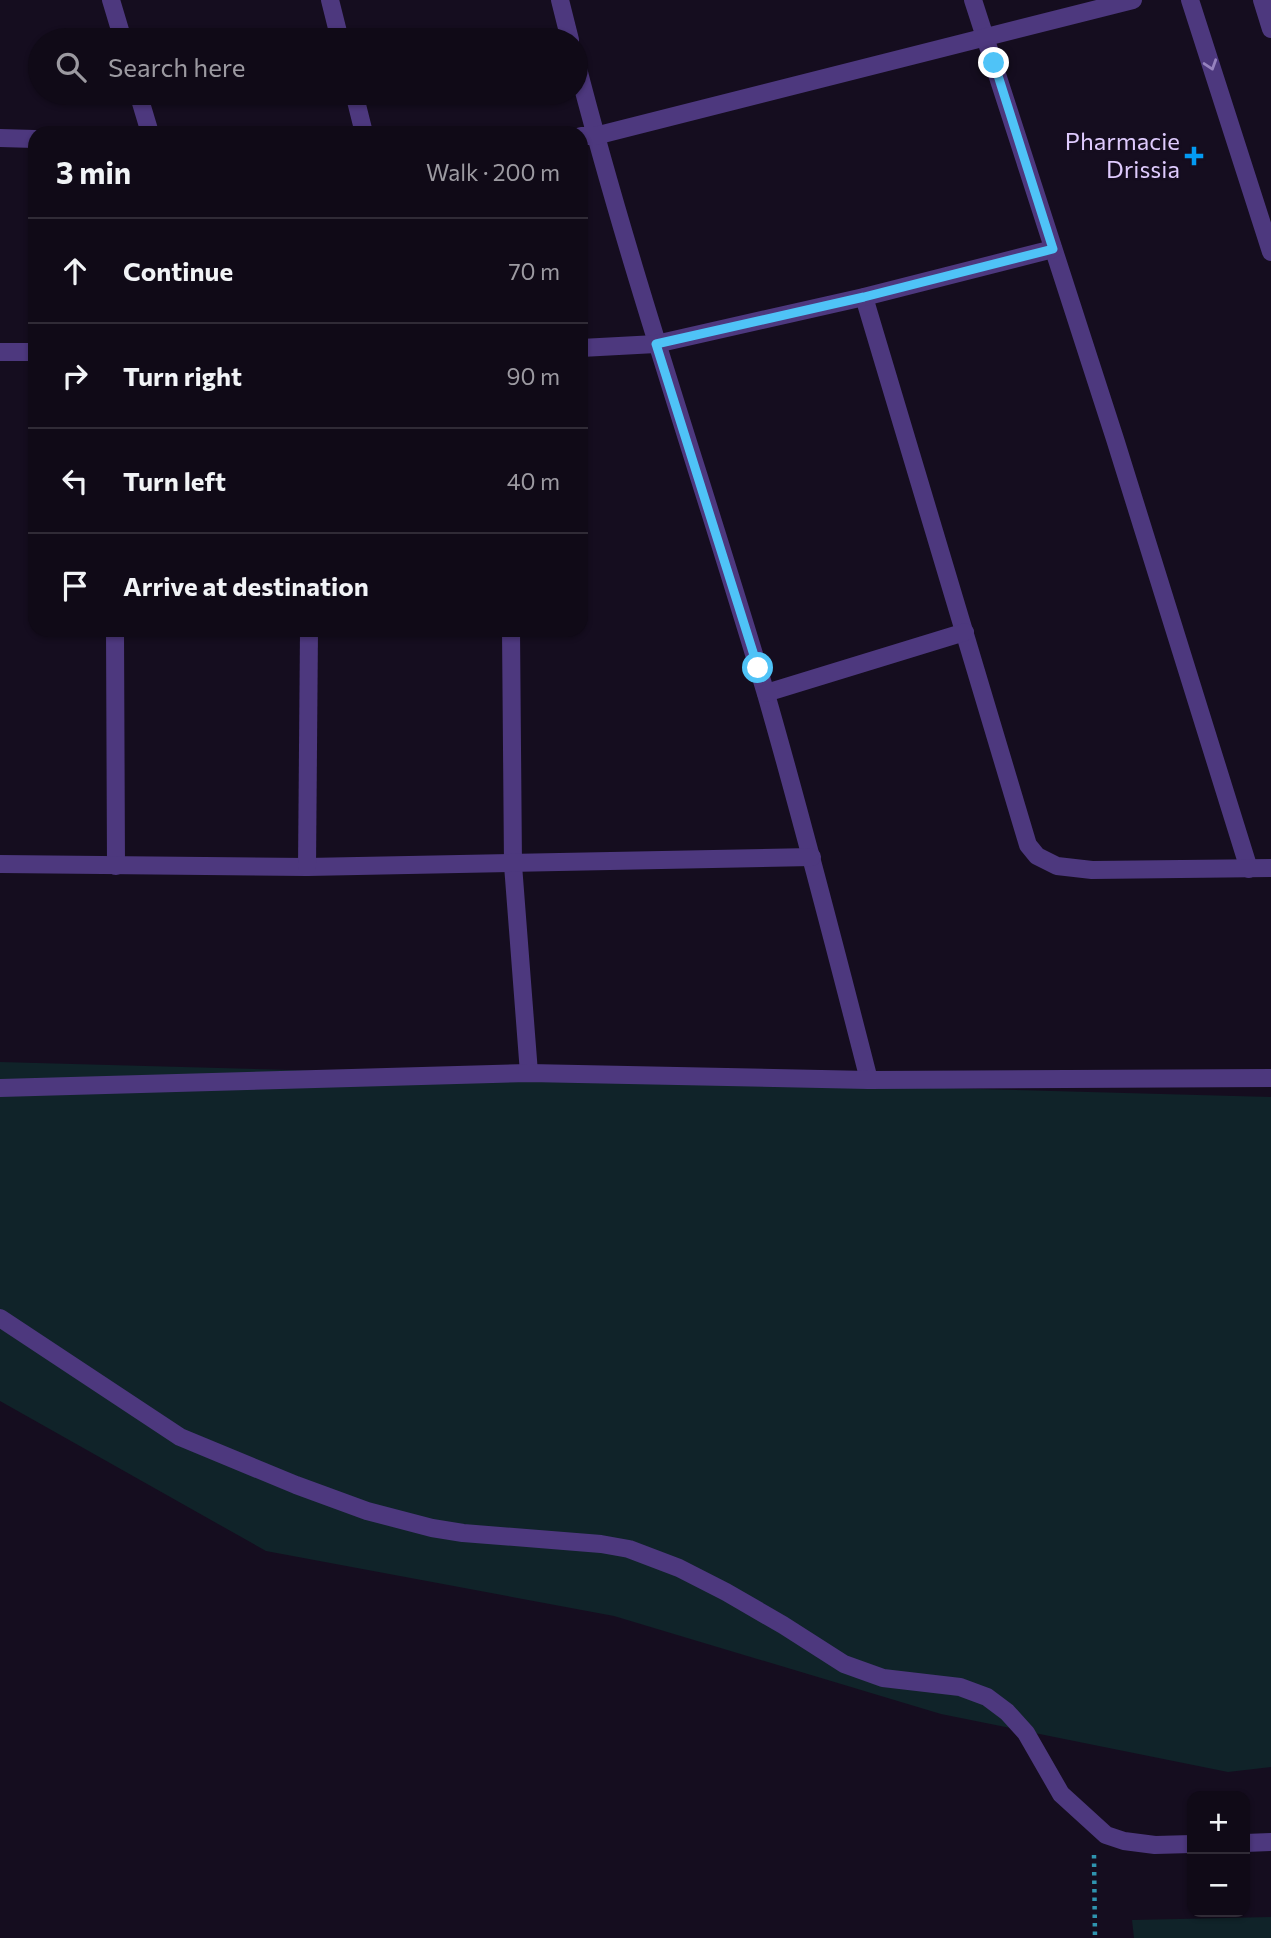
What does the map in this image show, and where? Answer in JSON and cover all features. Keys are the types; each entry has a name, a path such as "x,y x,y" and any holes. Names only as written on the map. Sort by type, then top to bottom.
{"street":[{"path":"111,0 119,28"},
{"path":"330,0 338,28"},
{"path":"560,0 567,28"},
{"path":"973,0 1111,426 1249,869"},
{"path":"869,1080 812,857 765,693 588,136 1133,0"},
{"path":"1190,0 1271,252"},
{"path":"1262,0 1271,29"},
{"path":"142,105 148,126"},
{"path":"357,105 362,126"},
{"path":"583,105 586,126"},
{"path":"0,138 28,139"},
{"path":"588,348 656,344 864,297 1053,249"},
{"path":"864,297 1028,845 1037,856 1058,866 1092,870 1271,869"},
{"path":"0,352 28,352"},
{"path":"765,693 965,632"},
{"path":"115,637 116,866"},
{"path":"307,867 310,637"},
{"path":"511,637 513,865 528,1073"},
{"path":"0,864 307,867 812,857"},
{"path":"0,1088 528,1073 869,1080 1271,1078"},
{"path":"0,1318 180,1437 296,1485 367,1511 432,1528 629,1549 679,1568 726,1592 844,1664 883,1678 960,1687 987,1697 1007,1712 1026,1733 1061,1794 1106,1835 1124,1841 1155,1845 1187,1844"},
{"path":"1250,1843 1271,1842"}],"path":[{"path":"1093,1825 1095,1938"}],"shaded area":[{"path":"0,1062 1271,1097 1271,1767 1228,1772 941,1714 614,1616 266,1551 0,1401"},
{"path":"1271,1917 1271,1938 1134,1938 1132,1920"}],"place":[{"name":"Pharmacie Drissia","path":"1194,156"}],"route":[{"path":"758,668 656,344 864,297 1053,249 994,63"}]}
